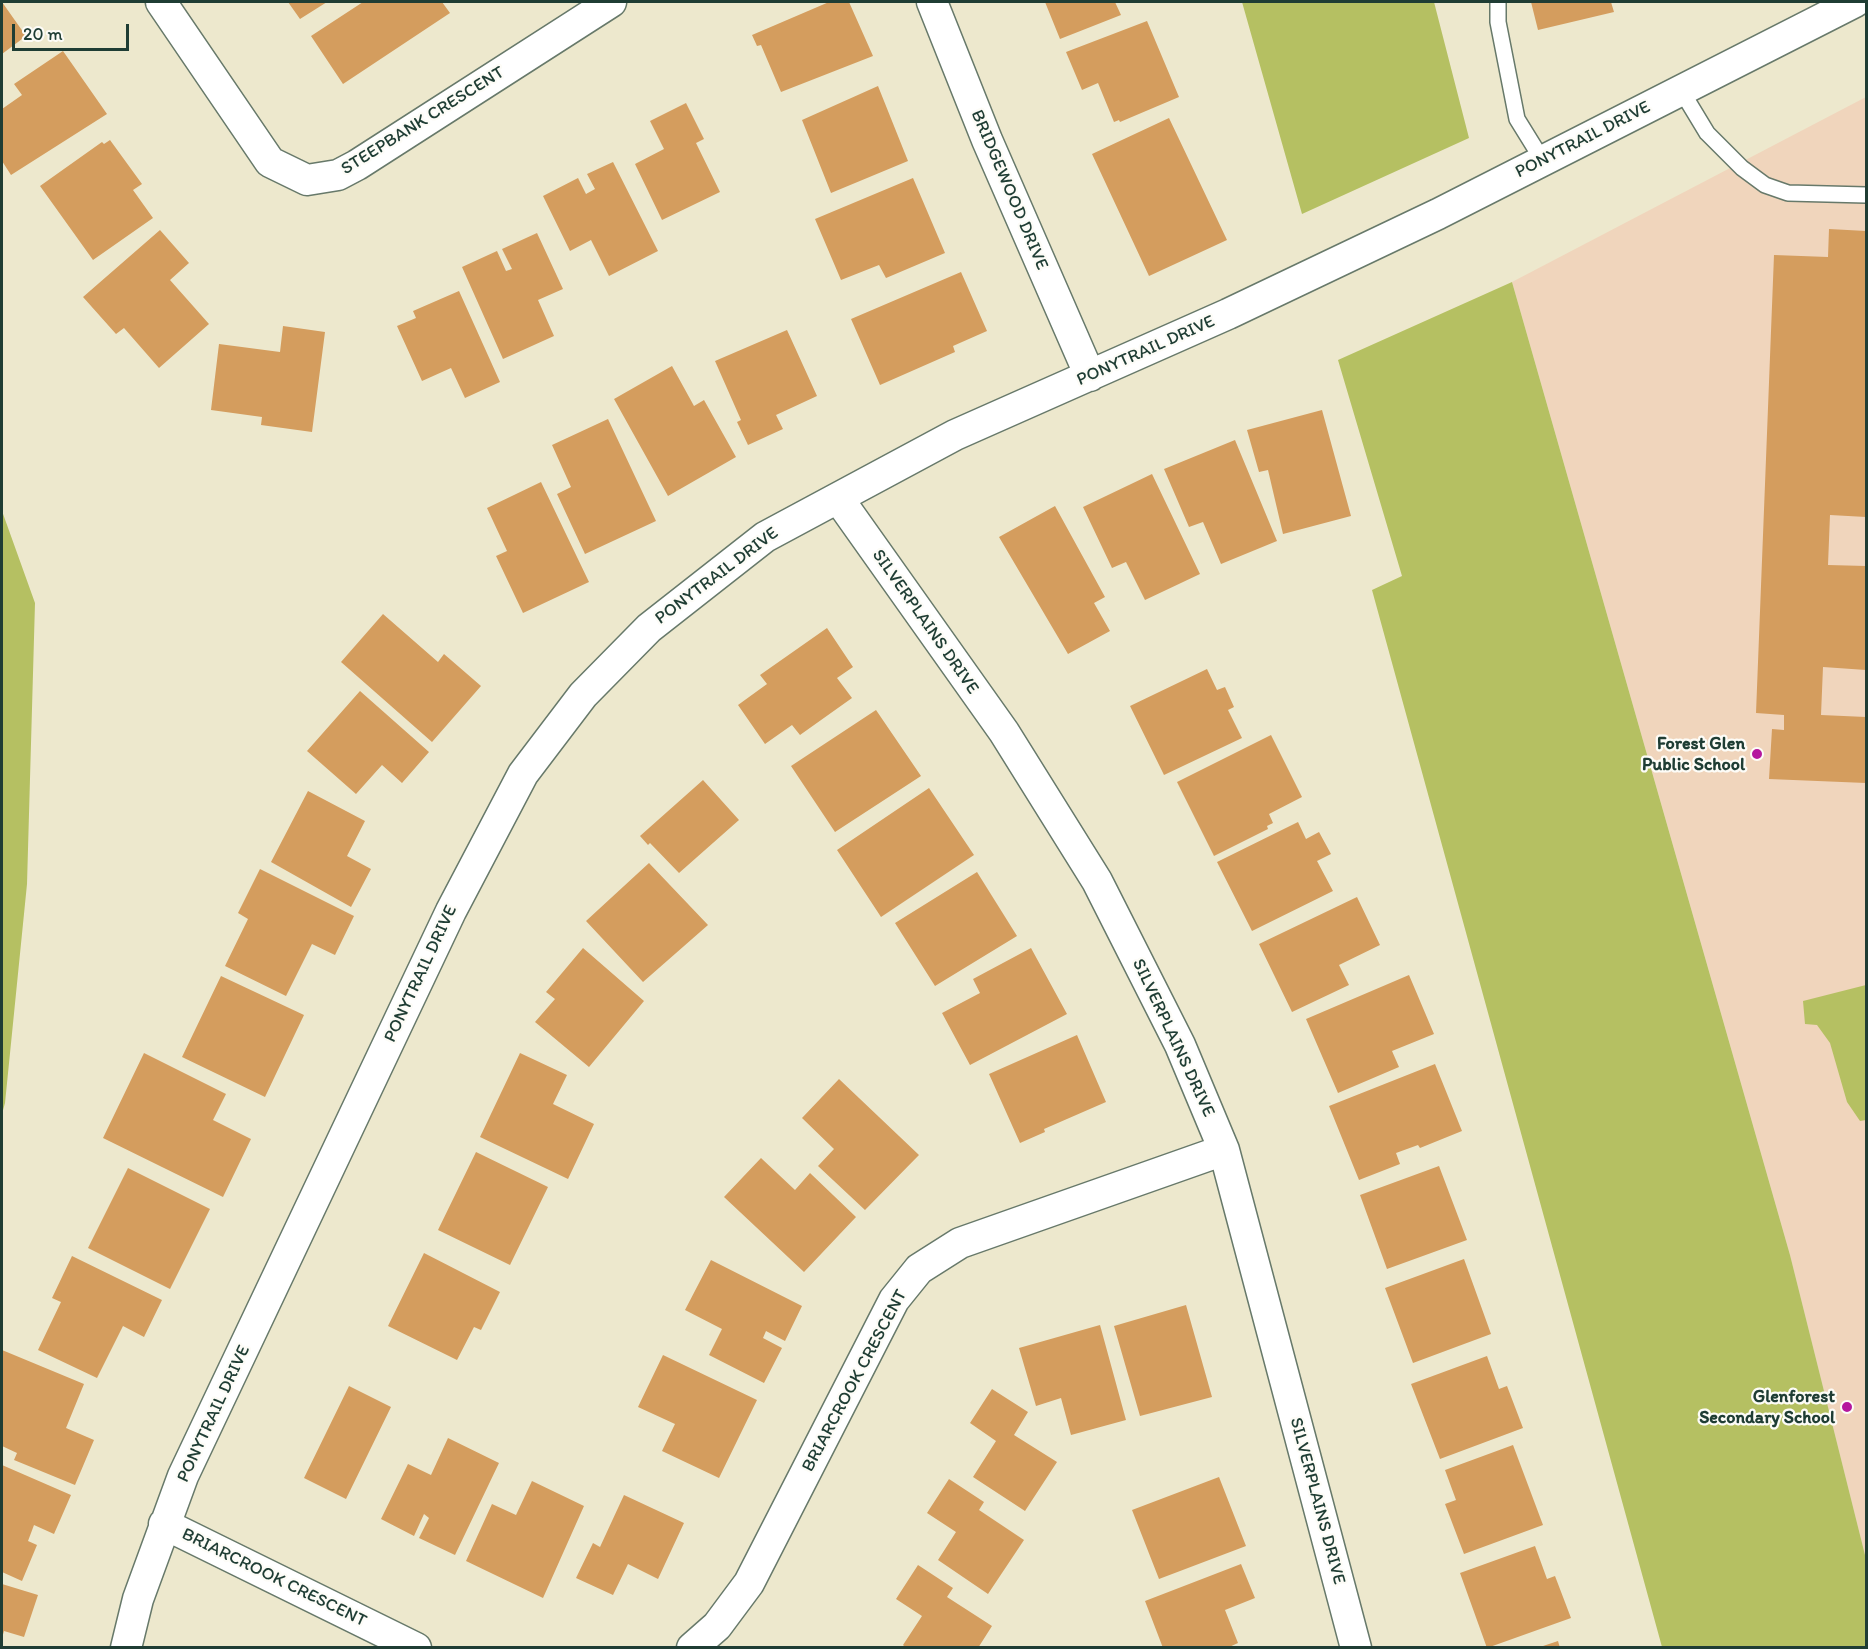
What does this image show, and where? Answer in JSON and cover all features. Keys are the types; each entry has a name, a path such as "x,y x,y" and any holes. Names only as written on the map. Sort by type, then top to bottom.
{"street":[{"name":"STEEPBANK CRESCENT","path":"161,2 270,162 307,180 338,175 357,165 611,2"},
{"name":"BRIDGEWOOD DRIVE","path":"932,2 987,140 1090,376"},
{"name":"PONYTRAIL DRIVE","path":"126,1647 138,1599 183,1476 451,911 523,774 583,695 648,628 765,537 955,435 1228,314 1543,161 1855,2"},
{"name":"SILVERPLAINS DRIVE","path":"838,498 1004,732 1097,881 1180,1045 1224,1150 1356,1647"},
{"name":"BRIARCROOK CRESCENT","path":"692,1647 717,1626 749,1583 894,1300 920,1269 960,1243 1224,1150"},
{"name":"BRIARCROOK CRESCENT","path":"164,1524 416,1647"}],"lane":[{"path":"1487,2 1498,22"},
{"path":"1498,2 1498,22 1517,119 1543,161"},
{"path":"1681,90 1707,133 1742,168 1765,184 1788,193 1866,195"}],"shaded area":[{"name":"Forest Glen Public School","path":"1866,97 1866,1559 1790,1255 1512,282"}],"green space":[{"path":"1242,2 1434,2 1469,138 1302,214"},
{"path":"1512,282 1790,1255 1866,1559 1866,1647 1662,1647 1372,590 1402,576 1338,360"},
{"path":"2,511 35,603 27,884 2,1114"},
{"path":"1866,985 1866,1120 1860,1121 1847,1102 1830,1043 1817,1025 1805,1024 1803,1001"}],"building":[{"path":"2,2 26,36 2,54"},
{"path":"288,2 327,2 300,19"},
{"path":"363,2 442,2 450,13 343,84 311,36"},
{"path":"829,2 849,2 873,56 781,92 761,45 757,46 752,35"},
{"path":"1045,2 1115,2 1121,15 1060,39"},
{"path":"1531,2 1611,2 1614,12 1538,30"},
{"path":"1147,21 1179,97 1120,122 1119,120 1114,122 1098,83 1082,90 1066,52"},
{"path":"63,51 107,114 11,175 2,161 2,109 22,95 14,84"},
{"path":"878,86 908,161 831,193 802,120"},
{"path":"686,103 704,139 696,143 720,192 662,220 635,164 664,149 650,121"},
{"path":"1169,118 1227,240 1149,276 1092,154"},
{"path":"110,140 142,184 133,190 153,218 93,260 40,186 102,142 104,144"},
{"path":"613,162 658,251 609,276 591,240 570,251 543,196 578,178 586,194 595,189 587,174"},
{"path":"913,178 945,253 886,278 879,265 841,280 815,219"},
{"path":"1829,229 1866,231 1866,517 1830,515 1828,565 1866,566 1866,670 1823,667 1821,715 1866,717 1866,783 1769,779 1772,729 1784,730 1784,715 1756,713 1774,255 1828,257"},
{"path":"160,230 189,263 170,280 209,324 159,368 124,328 116,334 83,297"},
{"path":"537,233 563,289 538,300 554,336 503,359 462,267 497,251 506,271 512,269 502,249"},
{"path":"961,272 987,331 953,346 955,352 880,385 851,319"},
{"path":"459,291 500,382 465,398 451,368 422,381 397,326 416,318 413,311"},
{"path":"283,326 325,332 312,432 261,425 262,417 211,410 219,344 280,352"},
{"path":"787,330 817,396 776,415 783,429 748,445 737,422 741,420 715,361"},
{"path":"672,366 694,406 704,400 736,457 668,496 614,399"},
{"path":"1322,410 1351,516 1283,534 1268,470 1259,472 1247,430"},
{"path":"608,419 656,521 585,554 557,494 571,487 552,445"},
{"path":"1235,440 1277,541 1221,564 1203,522 1189,527 1164,469"},
{"path":"1152,474 1200,574 1145,600 1126,562 1112,568 1083,507"},
{"path":"541,482 589,582 523,613 496,556 507,551 487,508"},
{"path":"1055,506 1105,597 1094,603 1110,631 1068,654 999,537"},
{"path":"383,614 438,662 444,654 481,686 432,742 341,662"},
{"path":"827,628 853,667 837,678 852,698 800,735 792,725 765,744 738,705 767,684 760,675"},
{"path":"1207,669 1217,690 1225,687 1234,707 1228,710 1242,738 1164,775 1130,706"},
{"path":"360,691 429,752 402,783 382,765 356,794 307,751"},
{"path":"876,710 921,776 835,832 791,766"},
{"path":"1271,735 1302,797 1269,814 1273,823 1267,826 1268,829 1214,856 1177,782"},
{"path":"703,780 739,820 679,873 650,843 648,845 640,836"},
{"path":"929,788 974,855 881,917 837,850"},
{"path":"308,791 365,821 347,856 371,869 351,907 271,862"},
{"path":"1298,822 1306,839 1319,832 1331,854 1317,861 1333,891 1252,931 1217,862"},
{"path":"649,863 708,925 643,982 586,921"},
{"path":"260,869 354,916 335,955 312,944 286,996 225,966 248,919 238,913"},
{"path":"977,872 1017,936 935,986 895,923"},
{"path":"1357,897 1380,945 1339,965 1349,985 1292,1012 1259,944"},
{"path":"583,948 644,1001 589,1067 535,1022 555,999 546,992"},
{"path":"1031,948 1067,1014 970,1065 942,1013 980,993 973,979"},
{"path":"1409,975 1434,1034 1392,1051 1399,1067 1338,1093 1306,1019"},
{"path":"221,976 304,1015 265,1097 182,1057"},
{"path":"1077,1035 1106,1102 1044,1129 1045,1132 1020,1143 989,1074"},
{"path":"144,1053 226,1094 213,1120 251,1139 223,1197 103,1138"},
{"path":"520,1053 567,1075 553,1104 594,1124 568,1179 480,1137"},
{"path":"1435,1064 1462,1131 1420,1148 1418,1145 1396,1153 1400,1164 1359,1180 1329,1106"},
{"path":"839,1079 919,1155 865,1210 818,1166 834,1149 802,1118"},
{"path":"476,1152 548,1187 510,1265 438,1230"},
{"path":"761,1158 795,1190 810,1173 856,1217 804,1272 724,1197"},
{"path":"1439,1166 1467,1240 1387,1269 1360,1195"},
{"path":"128,1168 210,1209 170,1289 88,1248"},
{"path":"424,1253 500,1292 481,1330 474,1327 457,1360 388,1326"},
{"path":"72,1256 162,1300 144,1337 123,1326 97,1378 38,1350 61,1302 52,1298"},
{"path":"1464,1259 1491,1334 1413,1363 1385,1288"},
{"path":"711,1260 802,1306 785,1341 766,1331 763,1338 782,1348 764,1383 709,1355 722,1329 685,1310"},
{"path":"1186,1305 1212,1397 1140,1416 1114,1326"},
{"path":"1100,1325 1126,1420 1071,1435 1061,1398 1036,1406 1019,1348"},
{"path":"2,1350 84,1384 66,1428 94,1440 75,1485 14,1460 17,1453 2,1446"},
{"path":"663,1355 757,1400 719,1478 662,1451 675,1424 638,1407"},
{"path":"1487,1356 1499,1389 1507,1386 1523,1428 1440,1459 1411,1384"},
{"path":"349,1386 391,1407 346,1499 304,1478"},
{"path":"992,1389 1028,1412 1014,1435 1057,1462 1025,1511 973,1477 996,1441 970,1423"},
{"path":"448,1438 499,1463 455,1555 419,1538 429,1518 424,1514 414,1536 381,1519 408,1464 431,1475"},
{"path":"1513,1445 1543,1525 1464,1554 1445,1504 1456,1500 1445,1470"},
{"path":"2,1465 71,1495 54,1534 34,1525 28,1541 37,1545 22,1581 2,1572"},
{"path":"1219,1477 1246,1546 1159,1579 1132,1510"},
{"path":"949,1479 984,1502 979,1510 1024,1540 988,1594 938,1560 956,1532 927,1513"},
{"path":"532,1481 584,1506 543,1598 466,1561 492,1504 516,1515"},
{"path":"624,1495 684,1523 658,1579 628,1564 613,1595 576,1578 593,1543 600,1547"},
{"path":"1535,1546 1547,1579 1555,1576 1571,1618 1487,1648 1460,1573"},
{"path":"1241,1564 1255,1598 1225,1610 1238,1643 1227,1648 1163,1648 1145,1601"},
{"path":"918,1565 953,1588 947,1597 992,1626 978,1648 906,1648 903,1645 922,1616 896,1599"},
{"path":"2,1584 38,1595 24,1637 4,1631 2,1638"},
{"path":"1558,1641 1560,1648 1540,1648 1540,1647"}],"place":[{"name":"Forest Glen Public School","path":"1757,754"},
{"name":"Glenforest Secondary School","path":"1847,1407"}]}
